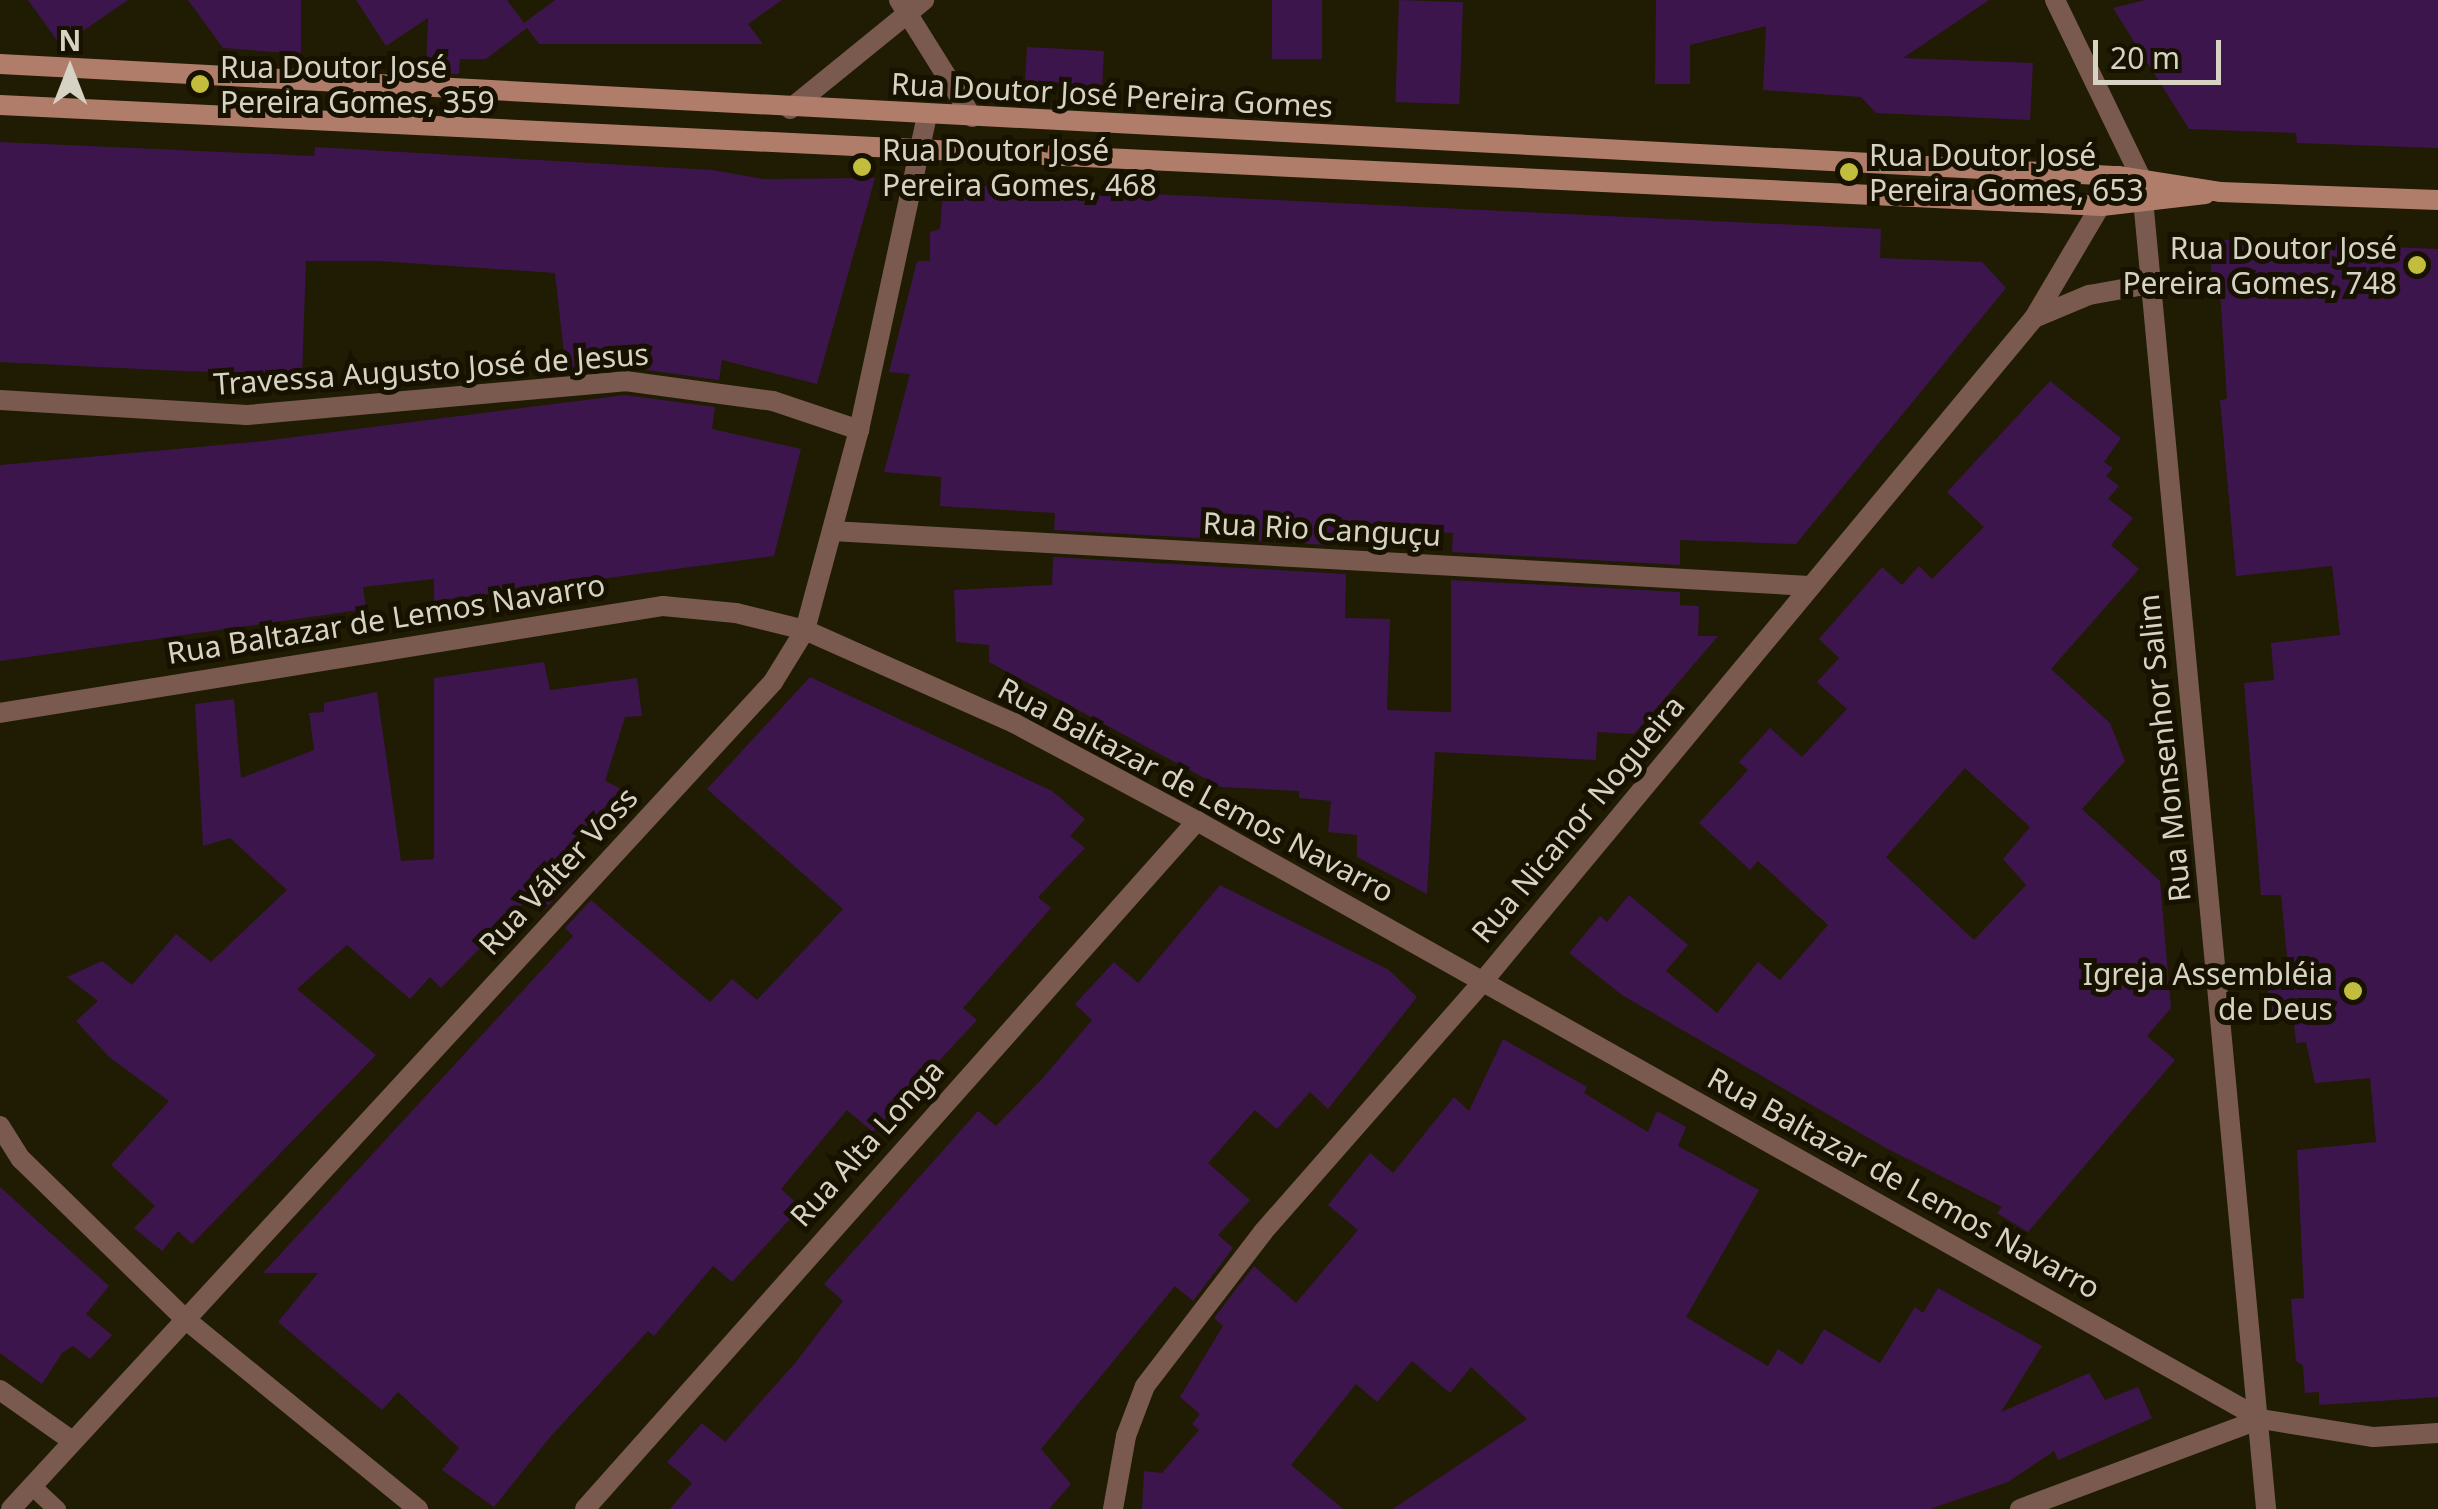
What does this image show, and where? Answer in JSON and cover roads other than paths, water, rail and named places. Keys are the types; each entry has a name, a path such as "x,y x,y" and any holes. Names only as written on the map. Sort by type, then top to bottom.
{"main road":[{"name":"Rua Doutor José Pereira Gomes","path":"0,64 790,109 2118,176 2220,192 2438,200"},
{"name":"Rua Doutor José Pereira Gomes","path":"0,105 2102,206 2144,206 2220,192"}],"street":[{"name":"Rua Monsenhor Salim","path":"2055,0 2141,178 2261,1419 2266,1509"},
{"path":"790,109 910,4 972,117"},
{"name":"Rua Válter Voss","path":"11,1509 773,682 805,630 832,531 859,430 927,116"},
{"name":"Rua Nicanor Nogueira","path":"1113,1509 1126,1436 1145,1386 1263,1232 1484,980 2034,318 2118,176"},
{"path":"2034,318 2089,295 2150,284"},
{"name":"Travessa Augusto José de Jesus","path":"0,400 247,414 625,381 773,401 859,430"},
{"name":"Rua Rio Canguçu","path":"832,531 1809,586"},
{"name":"Rua Baltazar de Lemos Navarro","path":"0,713 663,606 736,613 805,630 1014,723 1197,820 2261,1419"},
{"name":"Rua Alta Longa","path":"585,1509 611,1472 1197,820"},
{"path":"0,1126 22,1159 185,1319 418,1509"},
{"path":"0,1390 71,1440"},
{"path":"2020,1509 2261,1419 2374,1437 2438,1433"}],"lane":[{"path":"33,1487 57,1509"}],"place":[{"name":"Rua Doutor José Pereira Gomes, 359","path":"200,84"},
{"name":"Rua Doutor José Pereira Gomes, 468","path":"862,167"},
{"name":"Rua Doutor José Pereira Gomes, 653","path":"1849,172"},
{"name":"Rua Doutor José Pereira Gomes, 748","path":"2417,265"},
{"name":"Igreja Assembléia de Deus","path":"2353,991"}]}
